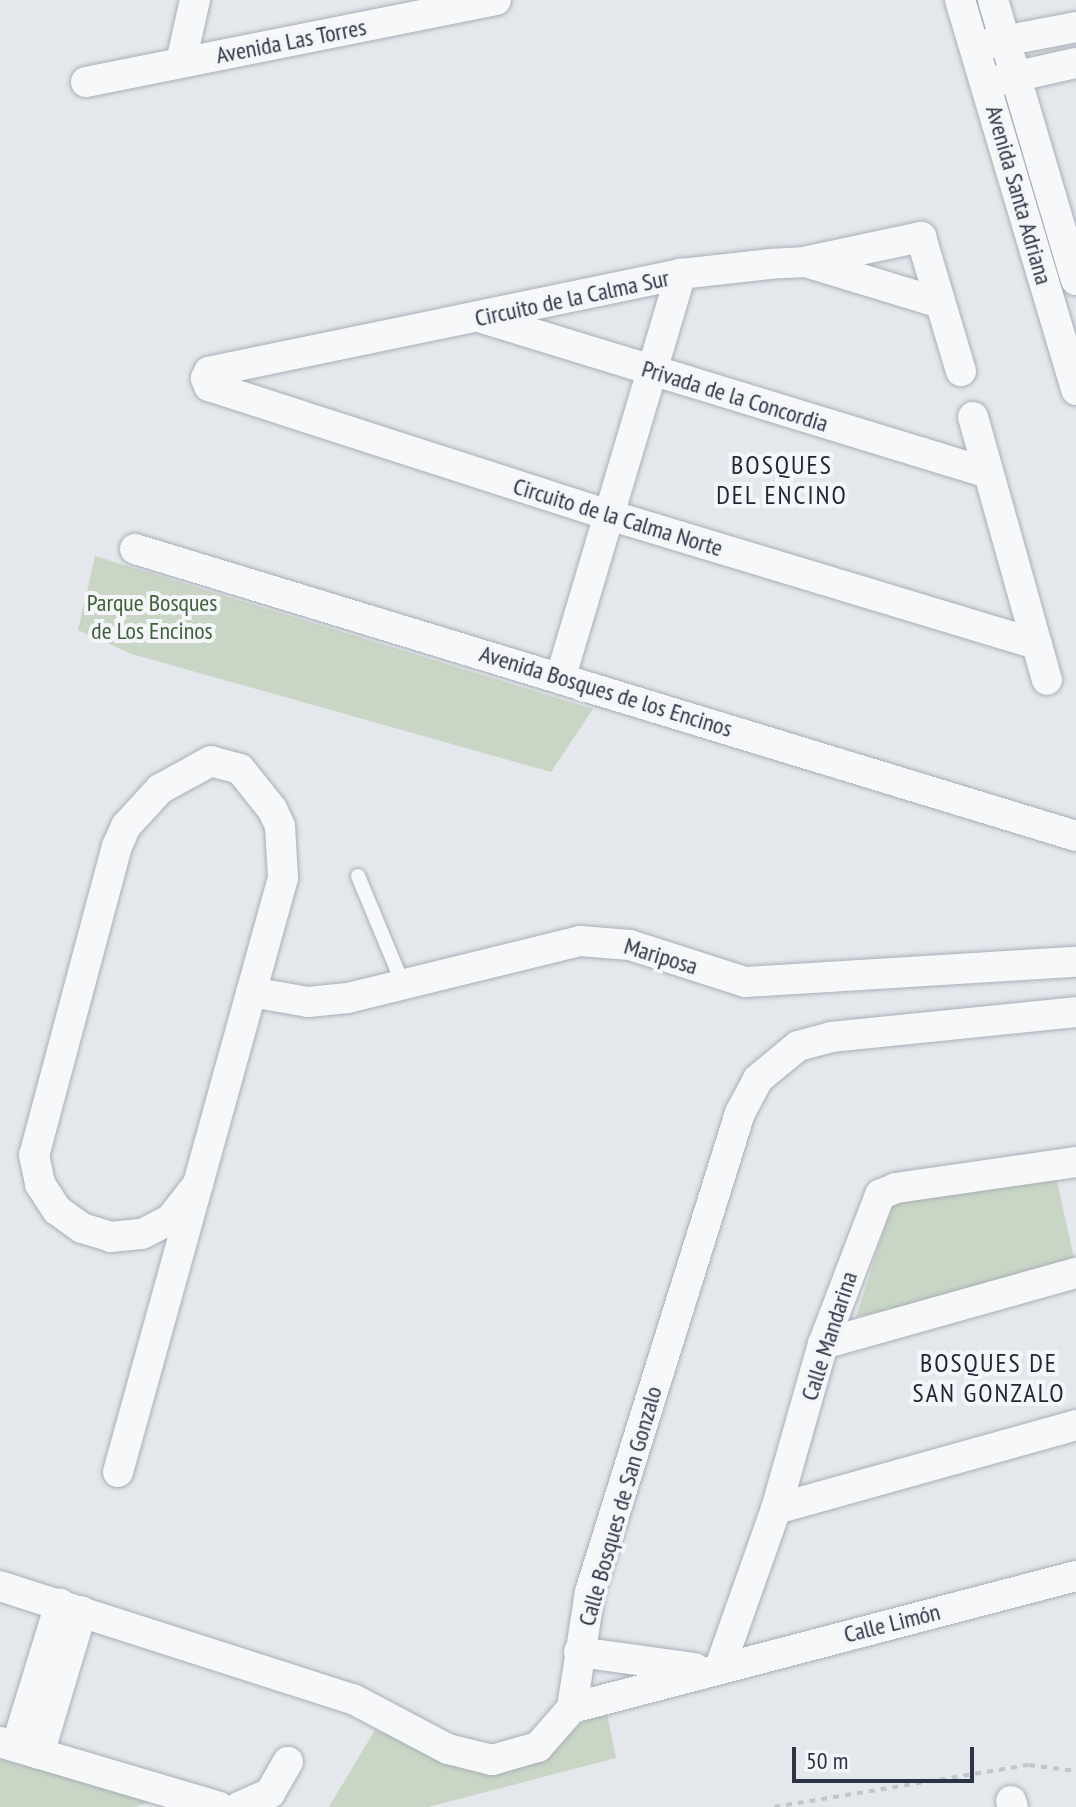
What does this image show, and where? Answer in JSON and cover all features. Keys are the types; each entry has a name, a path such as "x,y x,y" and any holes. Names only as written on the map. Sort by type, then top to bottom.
{"street":[{"path":"181,62 195,0"},
{"name":"Avenida Las Torres","path":"86,82 444,5 491,0"},
{"name":"Avenida Santa Adriana","path":"960,0 1076,390"},
{"name":"Avenida Santa Adriana","path":"993,0 1018,75 1076,280"},
{"path":"976,47 1076,27"},
{"path":"987,85 1076,63"},
{"path":"806,262 921,237 961,371"},
{"name":"Circuito de la Calma Sur","path":"206,378 209,372 483,318 681,274 806,262 940,303"},
{"path":"561,676 681,274"},
{"name":"Privada de la Concordia","path":"483,318 988,473"},
{"name":"Circuito de la Calma Norte","path":"206,378 209,386 609,515 1037,644"},
{"path":"973,417 1047,680"},
{"name":"Avenida Bosques de los Encinos","path":"135,549 561,676 1076,836"},
{"path":"118,1472 198,1184 251,992 283,878 280,826 240,769 211,761 160,789 126,826 117,846 34,1155 40,1184 57,1210 82,1228 111,1237 142,1234 170,1220 198,1184"},
{"name":"Mariposa","path":"251,992 308,1002 403,984 580,941 630,945 745,982 1076,962"},
{"name":"Calle Bosques de San Gonzalo","path":"572,1708 590,1592 740,1113 758,1079 798,1046 831,1037 1076,1012"},
{"name":"Calle Mandarina","path":"714,1669 776,1509 823,1344 880,1195 896,1188 1075,1167"},
{"path":"823,1344 1076,1273"},
{"path":"776,1509 1076,1425"},
{"name":"Calle Limón","path":"572,1708 1076,1576"},
{"path":"0,1586 353,1699 448,1749 492,1760 538,1747 572,1708"},
{"path":"71,1608 18,1748 219,1807"},
{"name":"Calle Limón","path":"579,1652 714,1669"},
{"path":"239,1807 270,1793 288,1762"}],"lane":[{"path":"358,876 403,984"}],"path":[{"path":"774,1807 1029,1765 1076,1771"}],"green space":[{"name":"Parque Bosques de Los Encinos","path":"95,556 593,709 551,772 132,654 78,630"},
{"path":"1056,1177 1076,1267 856,1317 895,1196"},
{"path":"607,1713 616,1758 428,1807 329,1807 375,1730 475,1764"},
{"path":"0,1760 159,1799 135,1807 0,1807"}],"district":[{"name":"BOSQUES DEL ENCINO","path":"782,480"},
{"name":"BOSQUES DE SAN GONZALO","path":"989,1378"}]}
